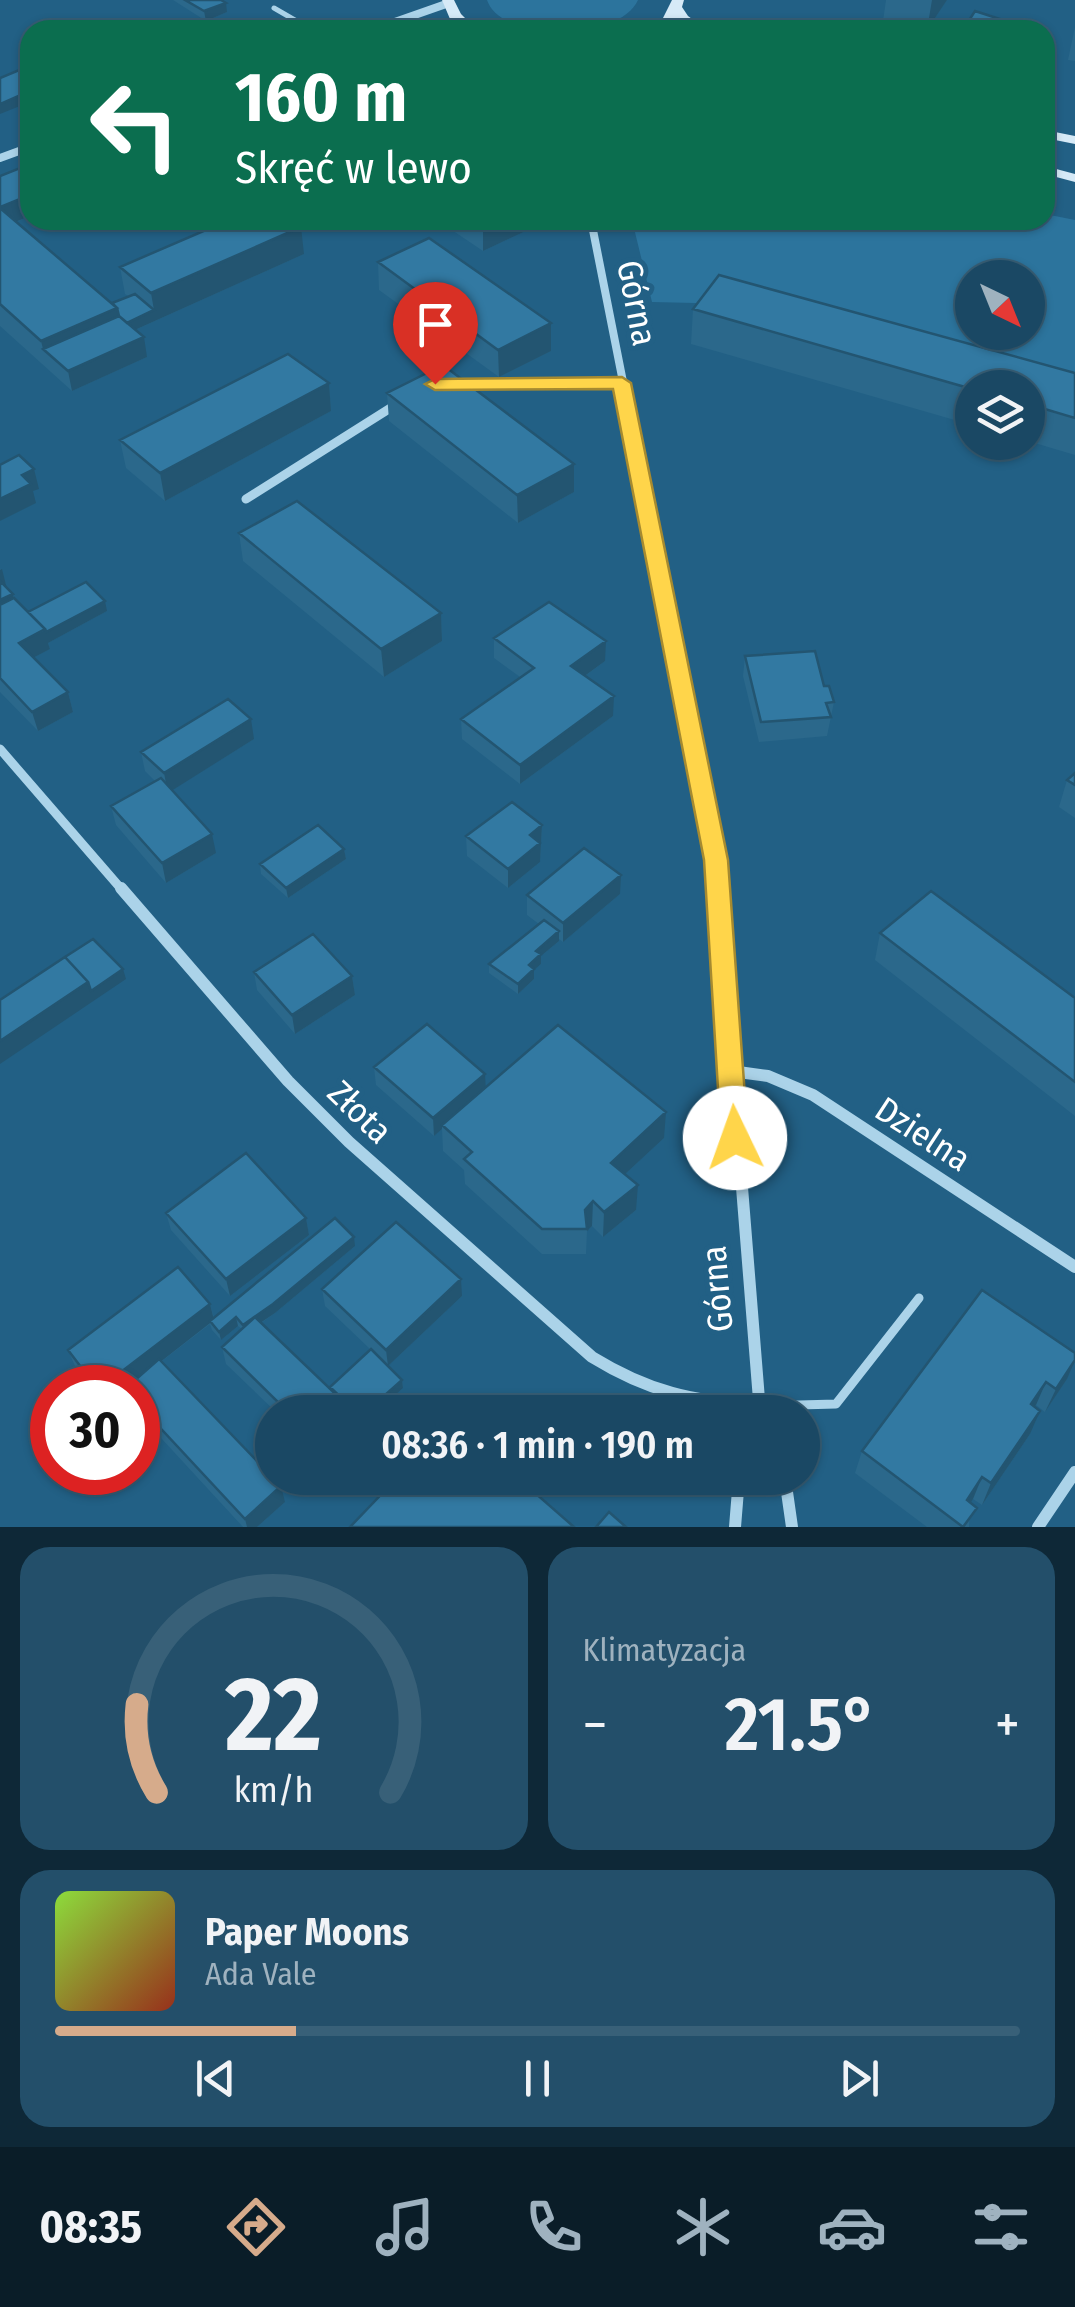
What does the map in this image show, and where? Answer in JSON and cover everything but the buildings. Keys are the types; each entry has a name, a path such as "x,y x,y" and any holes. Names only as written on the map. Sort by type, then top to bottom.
{"street":[{"path":"399,20 448,2"},
{"name":"Górna","path":"592,230 716,860 757,1395"},
{"path":"455,385 622,383"},
{"path":"246,498 416,394"},
{"name":"Złota","path":"0,749 288,1081 349,1142 592,1356 631,1382 665,1395"},
{"name":"Dzielna","path":"731,1071 768,1076 813,1095 1075,1267"},
{"path":"1038,1527 1075,1472"},
{"path":"734,1527 737,1495"},
{"path":"787,1495 792,1527"}],"lane":[{"path":"274,8 295,20"},
{"path":"820,1405 836,1404 919,1298"}],"shaded area":[{"path":"487,0 638,0 627,14 615,20 507,20"},
{"path":"1055,216 1075,220 1075,399 1045,391 1045,370 972,370 739,304 652,302 634,230 1055,230"}],"route":[{"path":"435,384 494,387 622,383 716,860 735,1138"}]}
